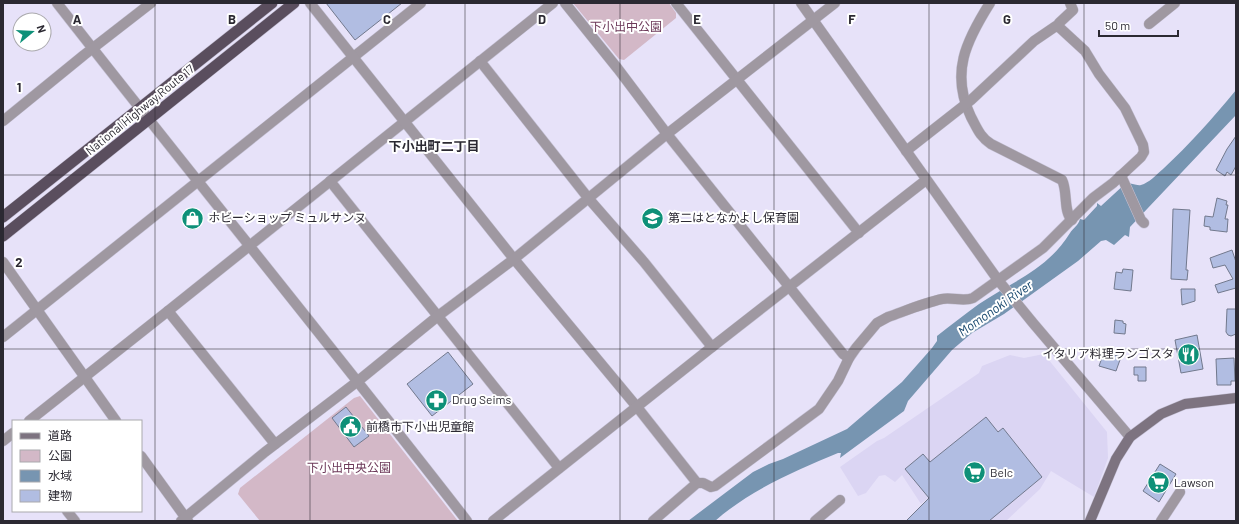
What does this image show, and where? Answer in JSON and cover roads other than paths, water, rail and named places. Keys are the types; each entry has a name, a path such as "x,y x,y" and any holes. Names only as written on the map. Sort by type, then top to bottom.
{"highway":[{"name":"National Highway Route 17","path":"3,217 272,3"},
{"name":"National Highway Route 17","path":"3,236 294,3"}],"main road":[{"path":"1092,520 1116,459 1130,437 1161,414 1185,404 1236,398"}],"street":[{"path":"57,3 197,181 358,381 467,521"},
{"path":"3,121 151,3"},
{"path":"310,3 514,259 637,407 697,483"},
{"path":"3,337 421,3"},
{"path":"30,420 553,3"},
{"path":"565,3 789,287 843,354 849,358"},
{"path":"676,3 859,233"},
{"path":"801,3 1000,282 1130,437"},
{"path":"142,457 185,520 275,444 358,381 438,316 514,259 667,134 814,21 835,3"},
{"path":"990,3 973,33 964,58 961,84 965,104 982,138 1062,180 1068,216 1072,220"},
{"path":"1059,27 1059,22 1072,10 1070,3"},
{"path":"1149,24 1175,3"},
{"path":"906,150 965,104 1034,41 1053,28 1059,27"},
{"path":"654,521 697,483 703,483 711,487 715,486 819,409 838,381 849,358 877,323 884,318 941,299 970,299 1000,282 1038,252 1096,196 1122,178 1142,155 1144,152 1142,145 1129,114 1099,74 1085,50 1059,27"},
{"path":"480,61 589,199 644,262 712,347"},
{"path":"1122,178 1143,222"},
{"path":"493,521 712,347 926,180"},
{"path":"330,181 559,468"},
{"path":"3,262 115,420"},
{"path":"168,311 275,444"},
{"path":"1162,521 1180,492"},
{"path":"815,521 826,517 840,500"},
{"path":"68,512 75,521"}],"water":[{"name":"Momonoki River","path":"1236,90 1236,115 1130,227 1129,237 1125,235 1114,245 1106,240 1101,241 1078,261 1004,314 972,333 952,350 908,401 904,411 840,458 841,453 838,453 774,482 743,500 715,521 688,521 753,472 847,429 902,382 932,348 937,341 937,336 979,304 1040,266 1061,246 1080,219 1084,220 1097,206 1097,203 1101,206 1126,183 1141,185 1156,176 1210,121"}],"place":[{"name":"ホビーショップ ミュルサンヌ","path":"193,218"},
{"name":"第二はとなかよし保育園","path":"652,218"},
{"name":"イタリア料理ランゴスタ","path":"1189,354"},
{"name":"Drug Seims","path":"436,400"},
{"name":"前橋市下小出児童館","path":"350,427"},
{"name":"Belc","path":"974,473"},
{"name":"Lawson","path":"1159,483"}],"district":[{"name":"下小出町二丁目","path":"434,146"}],"park label":[{"name":"下小出中公園","path":"626,27"},
{"name":"下小出中央公園","path":"349,468"}]}
